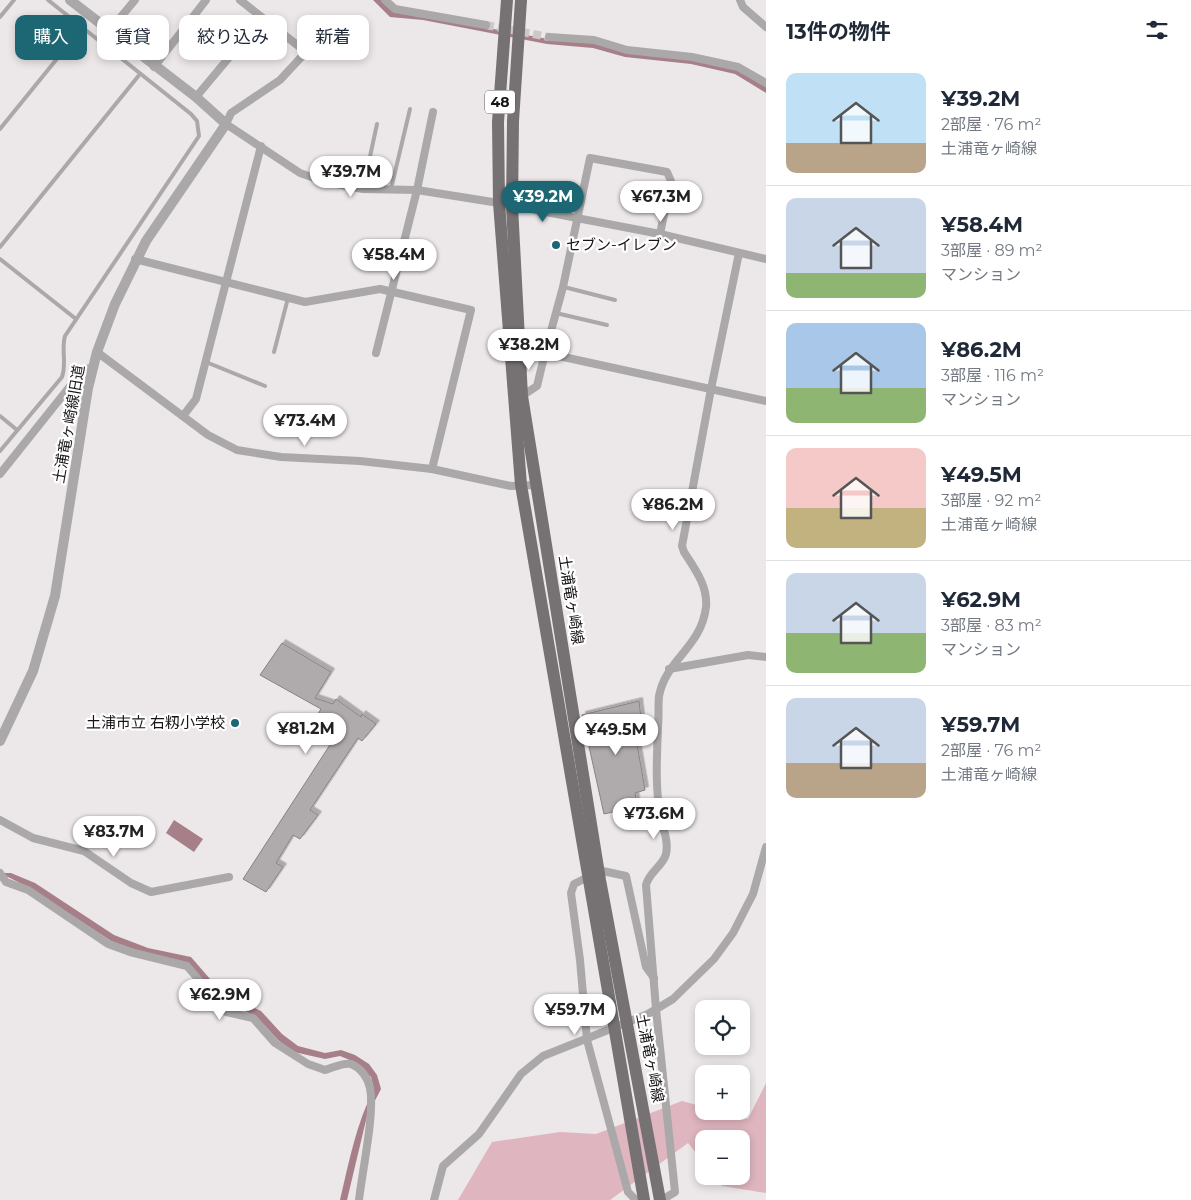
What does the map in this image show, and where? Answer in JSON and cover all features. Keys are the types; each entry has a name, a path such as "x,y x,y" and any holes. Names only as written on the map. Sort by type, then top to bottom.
{"main road":[{"name":"土浦竜ヶ崎線","path":"507,0 498,122 499,203 521,485 593,873 661,1200"},
{"name":"土浦竜ヶ崎線","path":"521,0 513,121 512,206 522,396 644,1200"}],"street":[{"path":"70,0 97,21"},
{"path":"122,15 134,0"},
{"path":"154,66 206,0"},
{"path":"240,0 258,15"},
{"path":"385,0 395,9 486,26"},
{"path":"740,0 743,7 756,21 766,27"},
{"path":"226,124 231,113 280,80 306,52 287,37"},
{"path":"549,37 594,40 627,50 692,57 738,67 766,83"},
{"path":"146,60 226,124 300,173 326,182 363,189 417,190 499,203 660,234 766,259"},
{"path":"196,98 227,60"},
{"path":"376,353 417,190 433,112"},
{"name":"土浦竜ヶ崎線旧道","path":"0,742 33,671 55,596 92,367 114,304 135,260 226,124"},
{"path":"183,416 196,399 261,146"},
{"path":"522,396 537,386 564,287 590,158 667,172 671,181 660,234"},
{"path":"661,1200 675,1192 656,1009 646,885 648,877 666,856 667,843 660,814 656,771 660,696 669,669 690,648 699,632 706,608 706,590 682,546 711,389 739,253"},
{"path":"135,260 305,302 380,289 471,310 432,469"},
{"path":"97,352 208,435 237,450 281,457 360,461 432,469 511,486 535,485"},
{"path":"545,353 766,401"},
{"path":"0,474 83,370 92,367"},
{"path":"669,669 748,655 766,658"},
{"path":"0,820 34,838 84,851 131,883 151,892 229,877"},
{"path":"434,1200 443,1166 479,1134 521,1074 543,1056 648,1014 673,999 714,959 733,933 753,894 766,847"},
{"path":"0,873 6,882 28,890 108,944 130,952 187,966 226,1012 253,1018 275,1042 308,1064 325,1070 342,1064 351,1064 360,1070 368,1078 371,1090 370,1117 359,1200"},
{"path":"636,1200 628,1192 587,1040 572,893 574,884 593,873 626,876 646,967 655,979"}],"lane":[{"path":"0,17 14,0"},
{"path":"48,0 66,15"},
{"path":"0,451 62,377 65,361 63,343 65,336 199,136 197,121 191,114 87,32"},
{"path":"0,129 56,60"},
{"path":"0,247 140,74"},
{"path":"391,189 410,109"},
{"path":"363,189 377,124"},
{"path":"0,259 76,319"},
{"path":"564,287 615,300"},
{"path":"274,352 288,298"},
{"path":"556,313 607,325"},
{"path":"206,362 265,386"},
{"path":"0,416 17,430"}],"shaded area":[{"path":"373,0 381,0 387,6 424,16 548,39 594,43 692,59 736,69 766,87 766,93 735,74 691,64 625,57 593,48 547,44 423,20 390,17"},
{"path":"174,820 203,839 194,852 166,833"},
{"path":"0,873 11,873 35,883 114,935 148,948 191,957 223,994 261,1011 282,1034 298,1046 325,1053 341,1050 355,1055 369,1064 377,1075 381,1089 367,1116 347,1200 340,1200 358,1129 374,1089 371,1077 352,1061 340,1056 325,1059 294,1052 278,1040 256,1016 219,1000 188,963 147,954 111,941 30,888"},
{"path":"766,1083 766,1193 721,1185 750,1185 750,1130 695,1130 695,1152 688,1143 610,1200 458,1200 492,1142 560,1132 596,1134 682,1101 695,1105 695,1120 750,1120 750,1115"}],"building":[{"path":"282,643 331,672 315,698 333,704 336,699 361,717 362,714 376,724 362,741 358,738 310,810 318,815 300,839 293,835 276,863 283,867 266,892 243,879 337,734 314,720 321,709 260,675"},
{"path":"639,701 641,718 633,721 645,790 635,793 637,807 604,814 582,715"}],"tunnel":[{"path":"486,25 549,37"}],"place":[{"name":"セブン-イレブン","path":"556,245"},
{"name":"土浦市立 右籾小学校","path":"235,723"}]}
